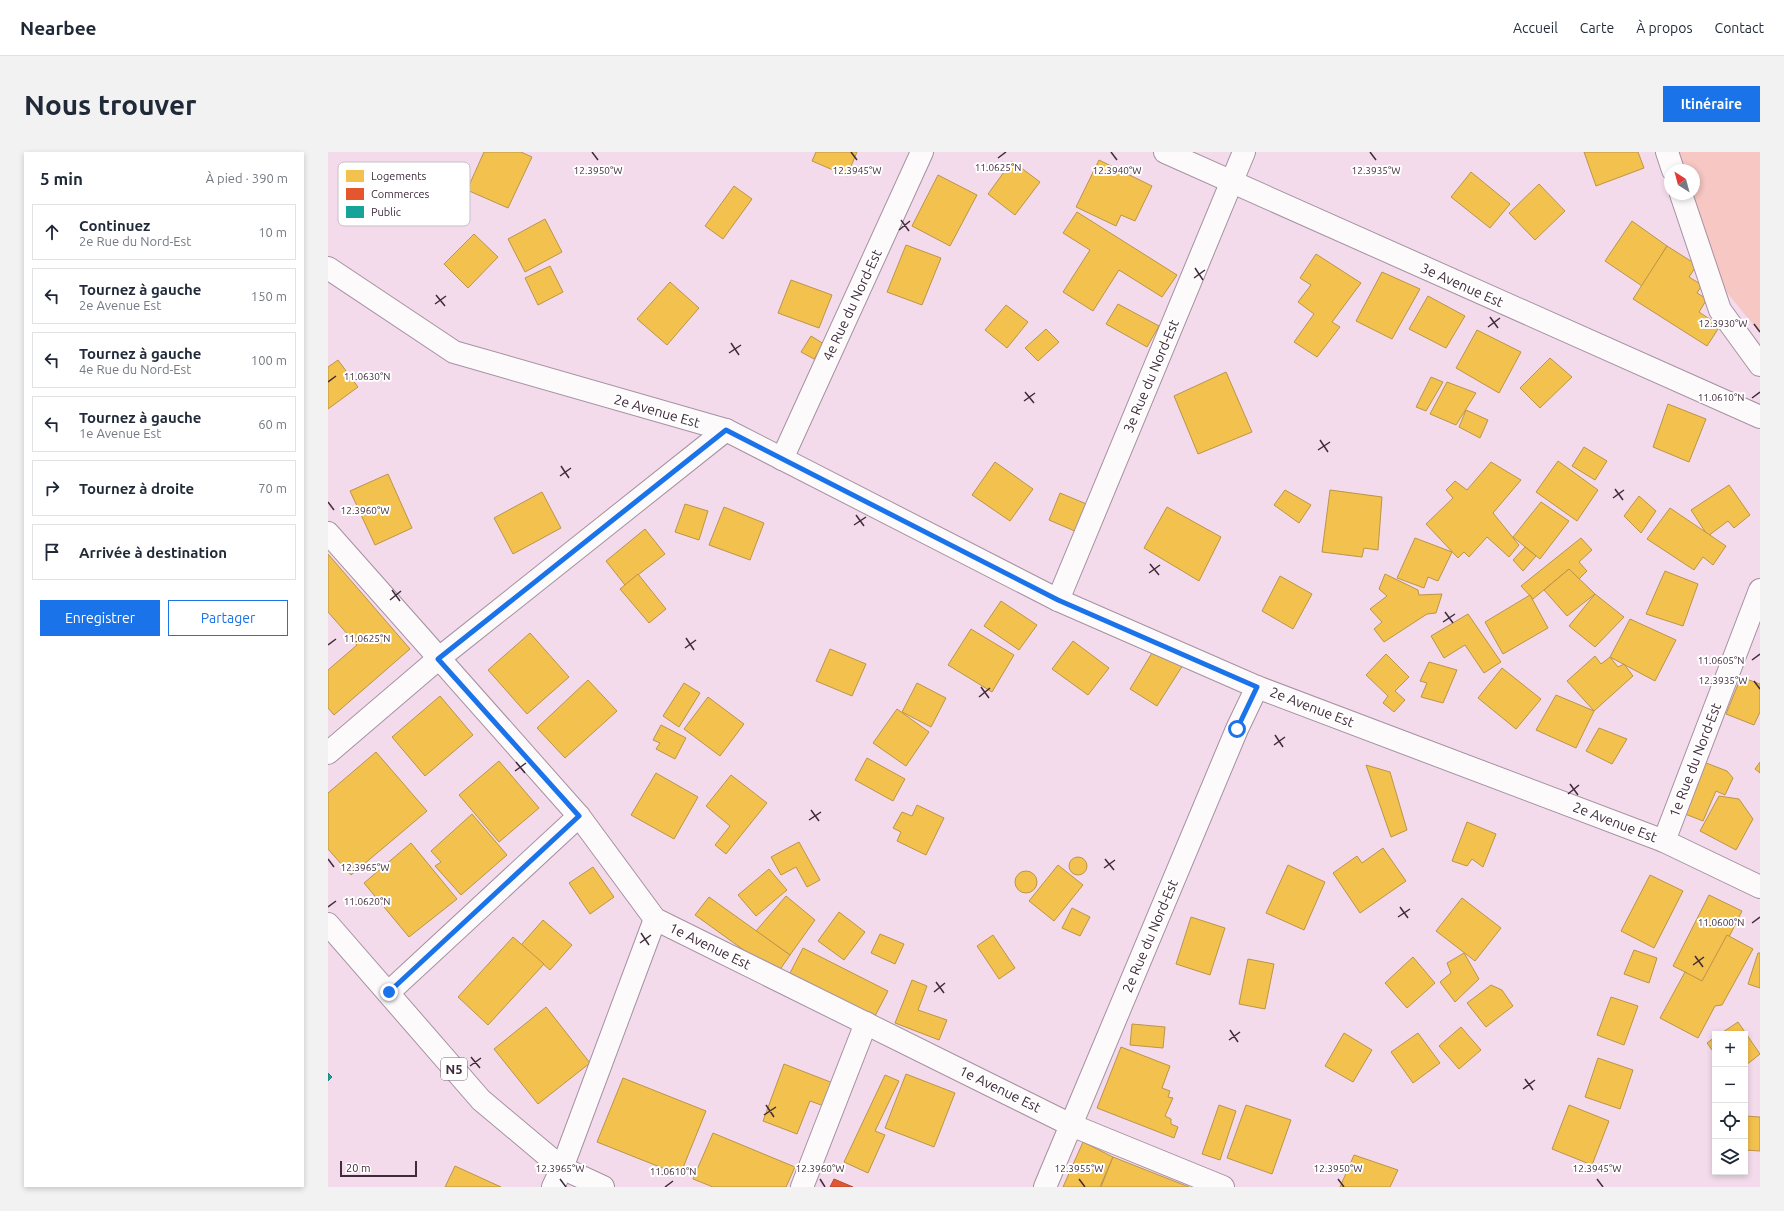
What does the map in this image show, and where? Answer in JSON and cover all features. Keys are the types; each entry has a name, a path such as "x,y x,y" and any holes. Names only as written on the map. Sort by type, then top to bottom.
{"main road":[{"name":"4e Rue du Nord-Est","path":"782,459 922,152"},
{"name":"3e Avenue Est","path":"1165,152 1760,417"},
{"name":"3e Rue du Nord-Est","path":"1058,600 1244,152"},
{"path":"1667,152 1671,164"},
{"path":"1683,200 1720,310 1760,365"},
{"name":"2e Avenue Est","path":"328,268 454,352 726,430 1058,600 1257,687 1664,841 1760,886"},
{"path":"328,753 438,659 726,430"},
{"name":"1e Avenue Est","path":"328,533 438,659 579,816 655,919 1072,1124 1223,1187"},
{"name":"1e Rue du Nord-Est","path":"1664,841 1760,590"},
{"name":"2e Rue du Nord-Est","path":"1045,1187 1237,729 1257,687"},
{"path":"389,992 579,816"},
{"path":"557,1177 655,919"},
{"name":"N5","path":"328,924 389,992 481,1100 557,1177 603,1187"},
{"path":"802,1187 866,1023"}],"shaded area":[{"path":"1678,152 1760,152 1760,333 1725,290 1695,200 1700,200 1700,164 1682,164"}],"building: Logements":[{"path":"484,152 521,152 532,157 508,208 470,191 470,183"},
{"path":"816,152 857,152 847,176 812,161"},
{"path":"1584,152 1638,152 1644,168 1596,186"},
{"path":"1099,160 1152,186 1135,221 1121,215 1116,226 1076,207"},
{"path":"1012,161 1040,182 1015,215 988,194"},
{"path":"1471,172 1510,204 1490,228 1451,197"},
{"path":"938,175 977,195 950,246 912,226"},
{"path":"1539,184 1565,211 1535,240 1509,213"},
{"path":"734,186 752,199 723,239 705,226"},
{"path":"1077,212 1177,275 1162,297 1119,270 1093,311 1063,292 1090,250 1063,233"},
{"path":"545,219 562,252 525,272 508,239"},
{"path":"1632,221 1667,246 1642,286 1605,261"},
{"path":"474,234 498,257 468,288 444,264"},
{"path":"906,245 941,258 922,305 887,292"},
{"path":"1667,246 1697,265 1689,277 1702,285 1697,293 1707,299 1699,312 1720,326 1707,346 1633,299"},
{"path":"1316,254 1361,283 1332,322 1340,327 1317,357 1294,342 1314,314 1298,302 1311,285 1300,278"},
{"path":"550,266 563,292 538,305 525,278"},
{"path":"1382,272 1420,289 1392,339 1356,321"},
{"path":"791,280 832,295 819,328 778,313"},
{"path":"670,282 699,308 667,345 637,319"},
{"path":"1428,296 1465,316 1446,348 1409,329"},
{"path":"1118,304 1159,326 1147,347 1106,324"},
{"path":"1006,305 1028,322 1007,348 985,330"},
{"path":"1046,329 1059,342 1038,361 1025,348"},
{"path":"1477,330 1521,352 1499,393 1456,368"},
{"path":"811,336 824,344 814,359 801,352"},
{"path":"1550,358 1572,377 1540,408 1520,388"},
{"path":"338,360 358,387 328,409 328,367"},
{"path":"1226,372 1252,432 1198,454 1174,396"},
{"path":"1431,377 1443,382 1426,411 1416,407"},
{"path":"1447,382 1476,393 1456,425 1430,414"},
{"path":"1668,404 1706,419 1689,462 1653,447"},
{"path":"1466,410 1488,420 1480,438 1459,427"},
{"path":"1584,447 1607,461 1595,480 1572,466"},
{"path":"1558,461 1598,490 1577,521 1536,492"},
{"path":"995,462 1033,489 1010,521 972,495"},
{"path":"1491,462 1521,480 1493,513 1519,545 1509,557 1487,537 1469,557 1464,552 1458,558 1426,524 1453,498 1446,490 1455,481 1467,490"},
{"path":"388,474 412,528 375,545 350,491"},
{"path":"1729,485 1750,515 1734,528 1728,521 1708,536 1691,510"},
{"path":"1285,490 1311,505 1299,523 1274,505"},
{"path":"1330,490 1382,497 1378,550 1364,548 1362,557 1322,552"},
{"path":"542,492 561,528 513,554 494,518"},
{"path":"1060,493 1089,505 1077,532 1049,520"},
{"path":"1639,496 1656,511 1641,533 1624,516"},
{"path":"1541,502 1569,521 1540,559 1513,537"},
{"path":"685,504 708,511 699,540 675,532"},
{"path":"724,507 764,523 750,560 709,545"},
{"path":"1167,507 1221,537 1199,581 1144,548"},
{"path":"1670,508 1726,546 1713,565 1703,557 1694,570 1647,539"},
{"path":"645,529 665,554 625,585 606,561"},
{"path":"1415,538 1452,552 1438,581 1428,577 1424,588 1397,578"},
{"path":"1581,538 1592,550 1579,562 1587,571 1579,579 1569,569 1533,599 1521,586"},
{"path":"1525,547 1536,556 1523,571 1513,560"},
{"path":"328,554 410,649 334,715 328,708 328,670 357,645 328,612"},
{"path":"1569,569 1595,594 1567,616 1544,590"},
{"path":"1665,571 1698,584 1683,626 1646,614"},
{"path":"638,574 666,609 649,623 620,589"},
{"path":"1385,574 1418,590 1419,595 1442,594 1436,613 1427,614 1384,642 1374,629 1382,622 1370,609 1387,596 1379,589"},
{"path":"1280,576 1312,594 1293,629 1262,611"},
{"path":"1595,594 1624,617 1595,647 1569,626"},
{"path":"1530,595 1548,628 1503,654 1485,622"},
{"path":"1001,601 1037,625 1019,650 984,626"},
{"path":"1468,614 1501,662 1484,673 1465,645 1444,658 1431,636"},
{"path":"1630,619 1676,640 1655,681 1610,657"},
{"path":"971,629 1014,655 992,692 948,665"},
{"path":"530,633 569,677 527,714 488,670"},
{"path":"1073,641 1109,668 1088,695 1052,669"},
{"path":"1155,648 1183,665 1157,706 1130,689"},
{"path":"830,649 866,664 852,696 816,681"},
{"path":"1386,654 1409,677 1395,691 1405,700 1394,712 1383,703 1388,696 1366,675"},
{"path":"1595,656 1601,664 1610,657 1618,667 1624,664 1633,676 1594,711 1567,681"},
{"path":"1429,662 1457,670 1443,703 1421,697 1427,683 1420,681"},
{"path":"1502,668 1541,699 1516,729 1478,698"},
{"path":"1741,677 1760,684 1760,712 1754,725 1726,714"},
{"path":"588,680 617,711 565,758 537,728"},
{"path":"684,683 700,693 679,727 663,716"},
{"path":"917,683 946,698 931,727 902,712"},
{"path":"1556,695 1594,711 1576,748 1536,730"},
{"path":"440,696 473,735 425,776 392,737"},
{"path":"708,697 744,724 720,756 684,729"},
{"path":"897,709 929,732 906,766 873,743"},
{"path":"661,725 686,738 675,759 656,749 660,743 653,740"},
{"path":"1599,728 1627,739 1612,764 1586,751"},
{"path":"376,752 427,811 351,875 328,849 328,793"},
{"path":"867,758 905,779 893,801 855,780"},
{"path":"499,761 539,808 499,842 459,795"},
{"path":"1701,761 1727,771 1733,778 1725,795 1716,791 1703,821 1680,812"},
{"path":"1760,762 1760,773 1755,769"},
{"path":"1366,765 1390,772 1407,830 1391,837"},
{"path":"656,773 698,797 674,839 631,815"},
{"path":"731,775 767,803 726,854 715,845 730,826 706,806"},
{"path":"1719,796 1739,799 1753,819 1736,850 1700,831"},
{"path":"917,805 944,818 926,855 897,841 901,832 893,828 902,812 912,816"},
{"path":"472,814 507,855 461,895 435,866 441,862 431,851"},
{"path":"1467,822 1496,834 1483,867 1472,859 1467,866 1452,861"},
{"path":"799,842 820,880 807,887 796,867 781,875 771,857"},
{"path":"411,843 457,899 409,937 364,883"},
{"path":"1383,848 1406,881 1360,913 1333,873 1357,856 1362,863"},
{"path":"1074,857 1082,857 1087,862 1085,873 1082,875 1074,875 1069,870 1069,862"},
{"path":"1058,865 1083,885 1054,921 1029,901"},
{"path":"1288,865 1325,882 1304,930 1266,913"},
{"path":"593,867 614,897 590,914 569,883"},
{"path":"769,869 787,890 756,916 738,895"},
{"path":"1026,871 1034,874 1037,882 1034,890 1026,893 1018,890 1015,882 1018,874"},
{"path":"1650,875 1683,891 1654,948 1621,931"},
{"path":"1709,895 1742,911 1703,989 1684,979 1687,973 1673,966"},
{"path":"786,896 815,920 790,955 756,931"},
{"path":"709,897 790,955 777,974 695,915"},
{"path":"1462,898 1501,928 1475,961 1436,931"},
{"path":"1072,908 1090,917 1080,936 1062,928"},
{"path":"839,912 865,932 844,960 818,941"},
{"path":"1191,917 1225,928 1210,975 1176,964"},
{"path":"543,920 572,945 550,970 521,945"},
{"path":"880,934 904,944 895,964 871,953"},
{"path":"993,935 1015,968 999,979 977,946"},
{"path":"1727,935 1753,949 1722,1005 1715,1006 1698,1038 1660,1018 1685,972 1702,981"},
{"path":"513,937 544,964 488,1025 458,997"},
{"path":"803,948 888,991 874,1018 789,975"},
{"path":"1634,950 1657,958 1649,983 1624,974"},
{"path":"1464,953 1479,979 1455,1002 1440,982 1451,973 1447,963"},
{"path":"1758,953 1760,953 1760,988 1748,984"},
{"path":"1413,957 1435,983 1407,1008 1385,983"},
{"path":"1248,959 1274,964 1265,1009 1239,1004"},
{"path":"912,980 927,986 918,1010 947,1020 939,1040 895,1023"},
{"path":"1491,985 1502,990 1513,1006 1486,1027 1467,1003"},
{"path":"1611,997 1638,1006 1624,1045 1597,1035"},
{"path":"546,1007 590,1063 538,1104 494,1049"},
{"path":"1738,1022 1744,1031 1724,1031"},
{"path":"1132,1024 1165,1027 1163,1048 1130,1045"},
{"path":"1461,1027 1481,1050 1459,1069 1439,1046"},
{"path":"1344,1033 1372,1050 1353,1082 1325,1066"},
{"path":"1418,1033 1440,1063 1413,1083 1391,1052"},
{"path":"1748,1037 1760,1054 1748,1064"},
{"path":"1712,1039 1712,1050 1707,1043"},
{"path":"1121,1047 1170,1066 1162,1088 1170,1091 1168,1097 1173,1098 1165,1116 1171,1119 1171,1124 1178,1127 1174,1138 1097,1108"},
{"path":"1598,1058 1633,1070 1620,1109 1585,1097"},
{"path":"784,1064 833,1083 824,1106 810,1101 797,1134 763,1121"},
{"path":"906,1074 955,1093 934,1147 885,1128"},
{"path":"885,1075 899,1081 875,1131 885,1135 868,1173 844,1162"},
{"path":"623,1078 706,1111 680,1175 597,1142"},
{"path":"1219,1105 1236,1111 1220,1160 1202,1154"},
{"path":"1246,1105 1291,1120 1272,1174 1227,1158"},
{"path":"1569,1105 1609,1121 1592,1165 1552,1149"},
{"path":"1748,1116 1760,1117 1760,1151 1748,1150"},
{"path":"713,1133 795,1167 786,1187 713,1187 693,1179"},
{"path":"1083,1142 1113,1157 1100,1187 1063,1187"},
{"path":"1354,1155 1398,1170 1390,1187 1340,1187"},
{"path":"1113,1157 1189,1187 1101,1187"},
{"path":"455,1166 501,1187 445,1187"}],"building: Commerces":[{"path":"834,1179 853,1187 830,1187"}],"building: Public":[{"path":"328,1073 332,1077 328,1081"}],"route":[{"path":"389,992 579,816 438,659 726,430 1058,600 1257,687 1237,729"}]}
